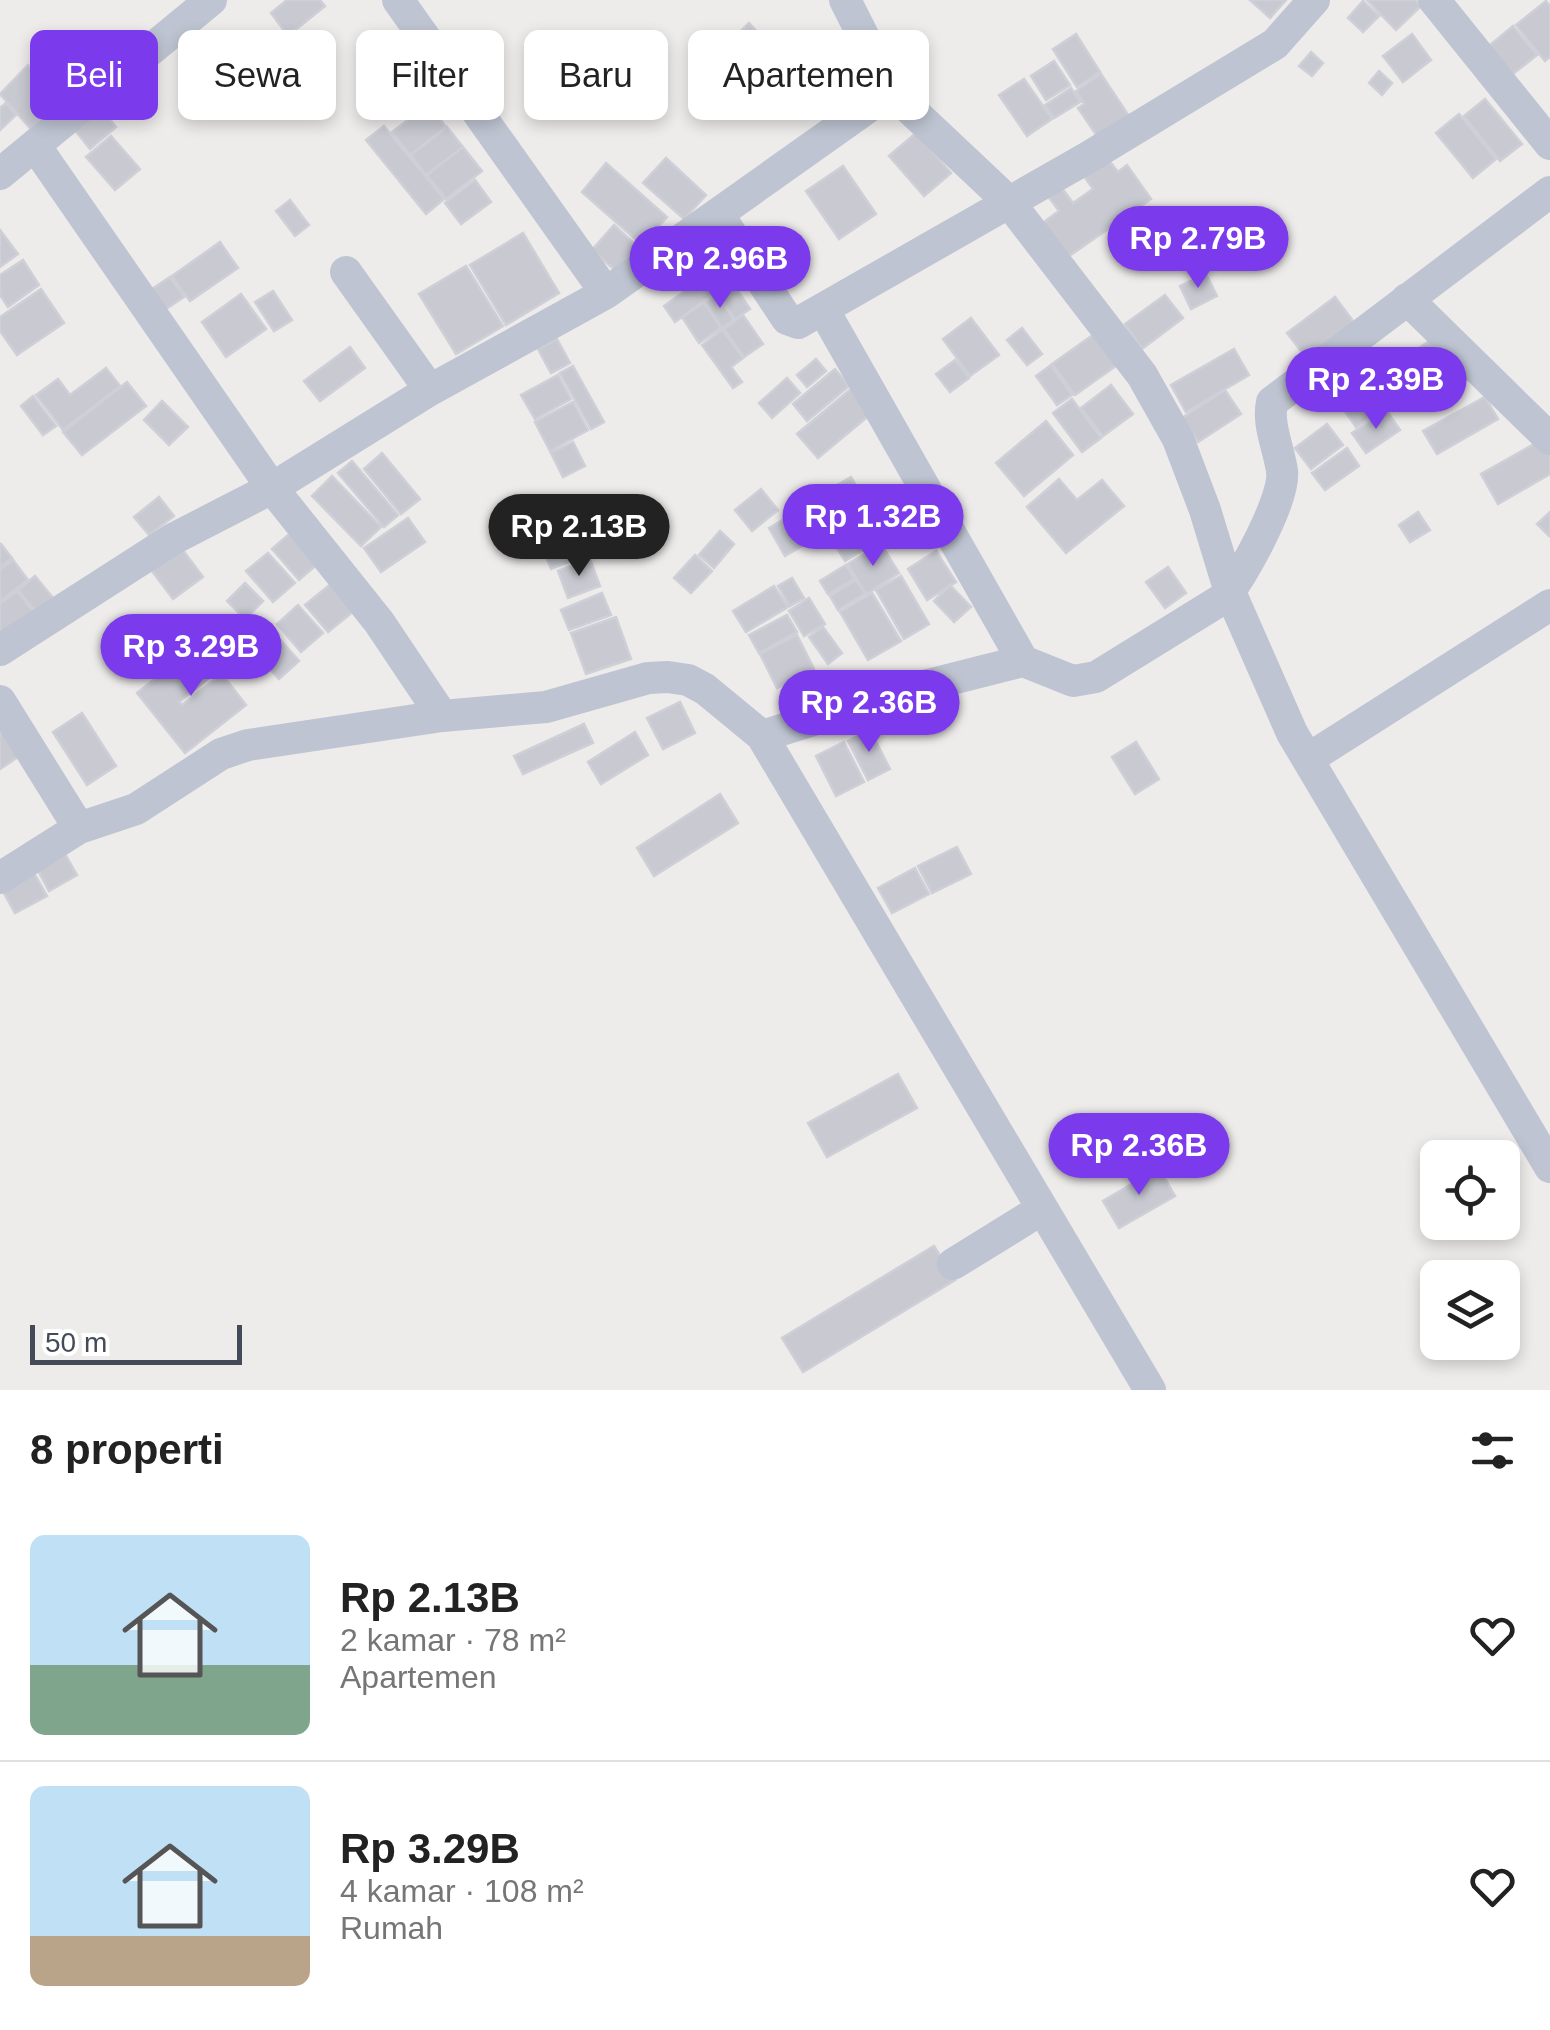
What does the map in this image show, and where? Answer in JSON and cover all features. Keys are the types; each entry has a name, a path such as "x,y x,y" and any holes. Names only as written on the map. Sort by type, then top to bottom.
{"street":[{"path":"0,174 211,0"},
{"path":"398,0 606,293"},
{"path":"846,0 861,30"},
{"path":"718,214 788,320 798,323 1274,44 1314,0"},
{"path":"1434,0 1550,144"},
{"path":"0,650 173,540 272,488 430,390 606,293 849,120"},
{"path":"921,120 1010,202 1142,375 1169,423 1206,510 1230,592 1279,708 1550,1167"},
{"path":"36,146 272,488 378,622 442,716"},
{"path":"762,736 916,688 1023,661 1073,680 1096,677 1230,592 1282,491 1270,414 1272,402 1550,192"},
{"path":"346,272 430,390"},
{"path":"1407,299 1550,439"},
{"path":"823,309 1023,661"},
{"path":"1308,758 1550,606"},
{"path":"0,878 79,828 136,809 221,754 248,745 442,716 546,708 648,678 688,680 704,688 762,736 1150,1390"},
{"path":"0,701 79,828"},
{"path":"953,1264 1042,1208"}],"building":[{"path":"287,0 320,0 325,6 295,30 284,30 271,13"},
{"path":"1250,0 1286,0 1270,18"},
{"path":"1367,0 1415,0 1421,6 1396,30"},
{"path":"1363,1 1379,16 1363,32 1348,18"},
{"path":"1546,1 1550,6 1550,57 1545,61 1516,25"},
{"path":"1513,26 1537,55 1513,74 1489,46"},
{"path":"1076,34 1100,72 1077,87 1053,49"},
{"path":"1412,34 1431,60 1403,82 1383,56"},
{"path":"1311,52 1323,63 1312,76 1299,66"},
{"path":"1054,61 1070,85 1046,100 1031,76"},
{"path":"28,65 30,120 41,120 31,129 0,94"},
{"path":"1379,71 1392,83 1382,95 1369,83"},
{"path":"1101,74 1129,116 1097,136 1078,108 1084,104 1076,91"},
{"path":"1024,79 1052,119 1027,136 999,95"},
{"path":"1071,88 1080,102 1054,118 1045,105"},
{"path":"1485,99 1522,144 1500,161 1464,116"},
{"path":"6,103 16,115 0,130 0,108"},
{"path":"1459,114 1496,159 1473,178 1436,133"},
{"path":"85,120 110,120 116,127 90,149 74,129"},
{"path":"408,120 441,120 446,127 410,155 392,132"},
{"path":"384,126 444,199 426,214 366,140"},
{"path":"447,127 463,147 426,175 411,155"},
{"path":"916,133 951,173 924,196 889,156"},
{"path":"111,136 140,169 115,190 86,157"},
{"path":"463,147 482,171 446,199 427,175"},
{"path":"666,158 706,195 684,219 643,183"},
{"path":"1108,159 1118,172 1127,165 1151,199 1065,259 1041,224 1059,211 1048,196 1061,187 1073,203 1093,189 1084,176"},
{"path":"606,163 667,217 642,245 582,192"},
{"path":"843,166 876,214 839,239 806,191"},
{"path":"475,180 491,202 461,224 445,203"},
{"path":"290,200 309,225 295,236 276,211"},
{"path":"614,225 638,247 616,271 592,250"},
{"path":"0,230 18,254 0,267"},
{"path":"523,233 559,293 506,325 470,265"},
{"path":"220,242 238,268 190,301 172,276"},
{"path":"23,260 39,285 8,307 0,295 0,275"},
{"path":"466,266 503,326 456,354 419,294"},
{"path":"721,266 750,309 735,319 706,276"},
{"path":"1206,274 1217,296 1191,309 1180,286"},
{"path":"170,277 184,297 163,311 149,291"},
{"path":"704,277 715,293 675,322 664,306"},
{"path":"41,289 64,323 17,355 0,331 0,317"},
{"path":"273,291 292,320 274,331 255,302"},
{"path":"241,294 266,329 226,357 202,322"},
{"path":"717,294 734,320 722,328 705,302"},
{"path":"1165,295 1183,318 1142,349 1125,324"},
{"path":"1335,297 1356,325 1308,360 1287,333"},
{"path":"704,303 721,328 699,343 682,317"},
{"path":"743,315 763,344 744,357 724,329"},
{"path":"971,318 999,355 970,376 943,339"},
{"path":"1022,328 1042,354 1027,365 1007,340"},
{"path":"722,330 743,358 731,367 742,382 733,388 702,345"},
{"path":"1097,332 1120,363 1075,395 1052,364"},
{"path":"1434,338 1451,363 1421,383 1404,358"},
{"path":"557,339 570,363 551,373 538,349"},
{"path":"350,347 365,368 320,401 304,381"},
{"path":"1234,349 1249,375 1186,412 1171,385"},
{"path":"816,359 826,371 807,387 797,375"},
{"path":"955,360 969,378 950,392 936,374"},
{"path":"1051,365 1072,395 1057,405 1036,376"},
{"path":"573,366 604,422 591,429 560,373"},
{"path":"106,368 120,386 63,430 36,395 58,379 70,395"},
{"path":"835,369 849,386 807,421 793,404"},
{"path":"558,375 571,399 535,419 521,395"},
{"path":"787,378 800,393 772,418 759,403"},
{"path":"127,382 146,406 82,455 63,432"},
{"path":"1379,382 1393,402 1356,427 1342,407"},
{"path":"1111,385 1133,414 1103,436 1081,408"},
{"path":"852,388 872,413 818,458 797,434"},
{"path":"1225,390 1241,414 1198,442 1182,418"},
{"path":"33,396 56,426 43,435 21,406"},
{"path":"1485,397 1498,419 1437,454 1423,431"},
{"path":"1072,399 1101,438 1082,452 1053,413"},
{"path":"162,401 188,427 169,445 144,420"},
{"path":"573,402 588,430 550,451 535,422"},
{"path":"1386,410 1400,430 1366,453 1352,433"},
{"path":"1046,421 1073,455 1024,496 996,463"},
{"path":"1327,424 1343,445 1311,469 1295,448"},
{"path":"1543,439 1550,451 1550,474 1498,504 1481,474"},
{"path":"573,442 585,466 563,477 551,453"},
{"path":"1347,448 1359,466 1325,490 1312,473"},
{"path":"382,453 420,499 401,514 364,469"},
{"path":"352,461 398,515 384,527 338,473"},
{"path":"332,476 381,527 361,546 312,496"},
{"path":"851,477 868,506 821,534 803,505"},
{"path":"1059,479 1077,500 1102,480 1124,506 1066,553 1027,507"},
{"path":"761,489 778,510 752,531 735,510"},
{"path":"159,497 174,516 149,535 134,517"},
{"path":"800,510 817,537 785,556 769,528"},
{"path":"1418,512 1430,530 1410,542 1399,525"},
{"path":"1550,512 1550,534 1549,536 1537,524"},
{"path":"863,515 879,540 845,561 829,535"},
{"path":"408,518 425,542 381,572 364,548"},
{"path":"294,530 321,561 299,580 272,549"},
{"path":"583,531 591,553 551,569 542,547"},
{"path":"720,531 734,544 714,568 699,555"},
{"path":"881,544 899,573 866,594 848,564"},
{"path":"0,545 12,558 0,567"},
{"path":"179,545 203,577 173,599 149,567"},
{"path":"936,551 956,582 927,600 908,569"},
{"path":"268,553 295,583 273,602 246,571"},
{"path":"695,555 712,571 691,593 674,578"},
{"path":"590,559 600,586 568,598 558,571"},
{"path":"13,560 28,580 0,601 0,570"},
{"path":"846,565 854,579 828,594 820,581"},
{"path":"1168,567 1186,593 1165,608 1146,582"},
{"path":"35,576 54,599 37,613 18,590"},
{"path":"901,576 929,624 904,639 876,590"},
{"path":"792,578 804,598 790,606 778,586"},
{"path":"337,579 360,606 328,632 305,605"},
{"path":"856,580 865,594 838,610 830,596"},
{"path":"245,583 263,601 245,619 227,601"},
{"path":"950,585 971,607 954,622 934,601"},
{"path":"774,586 788,607 746,632 733,611"},
{"path":"17,591 35,614 0,633 0,604"},
{"path":"602,593 611,615 569,630 561,610"},
{"path":"872,593 901,641 868,660 840,612"},
{"path":"809,598 825,624 804,636 789,611"},
{"path":"298,605 323,633 301,652 277,624"},
{"path":"787,615 797,632 759,653 749,635"},
{"path":"616,617 631,659 586,674 571,633"},
{"path":"823,627 842,653 828,664 809,637"},
{"path":"797,635 814,669 777,688 760,654"},
{"path":"277,636 299,661 279,679 256,654"},
{"path":"199,644 219,670 179,702 182,705 222,674 246,705 185,753 137,693"},
{"path":"680,702 695,733 663,749 647,718"},
{"path":"0,705 30,749 0,769"},
{"path":"82,713 116,766 87,785 53,732"},
{"path":"584,724 593,743 523,774 514,756"},
{"path":"870,730 890,769 868,780 848,741"},
{"path":"635,732 648,755 601,784 588,762"},
{"path":"844,742 864,782 836,796 816,756"},
{"path":"1136,742 1159,779 1135,794 1112,757"},
{"path":"720,794 738,823 654,876 637,848"},
{"path":"61,847 77,875 49,891 34,863"},
{"path":"957,847 971,874 932,893 918,866"},
{"path":"30,866 47,896 15,913 0,886"},
{"path":"915,868 929,894 892,913 878,888"},
{"path":"898,1074 917,1108 827,1157 808,1123"},
{"path":"1159,1168 1175,1196 1119,1228 1103,1201"},
{"path":"934,1246 955,1280 803,1372 782,1338"}]}
